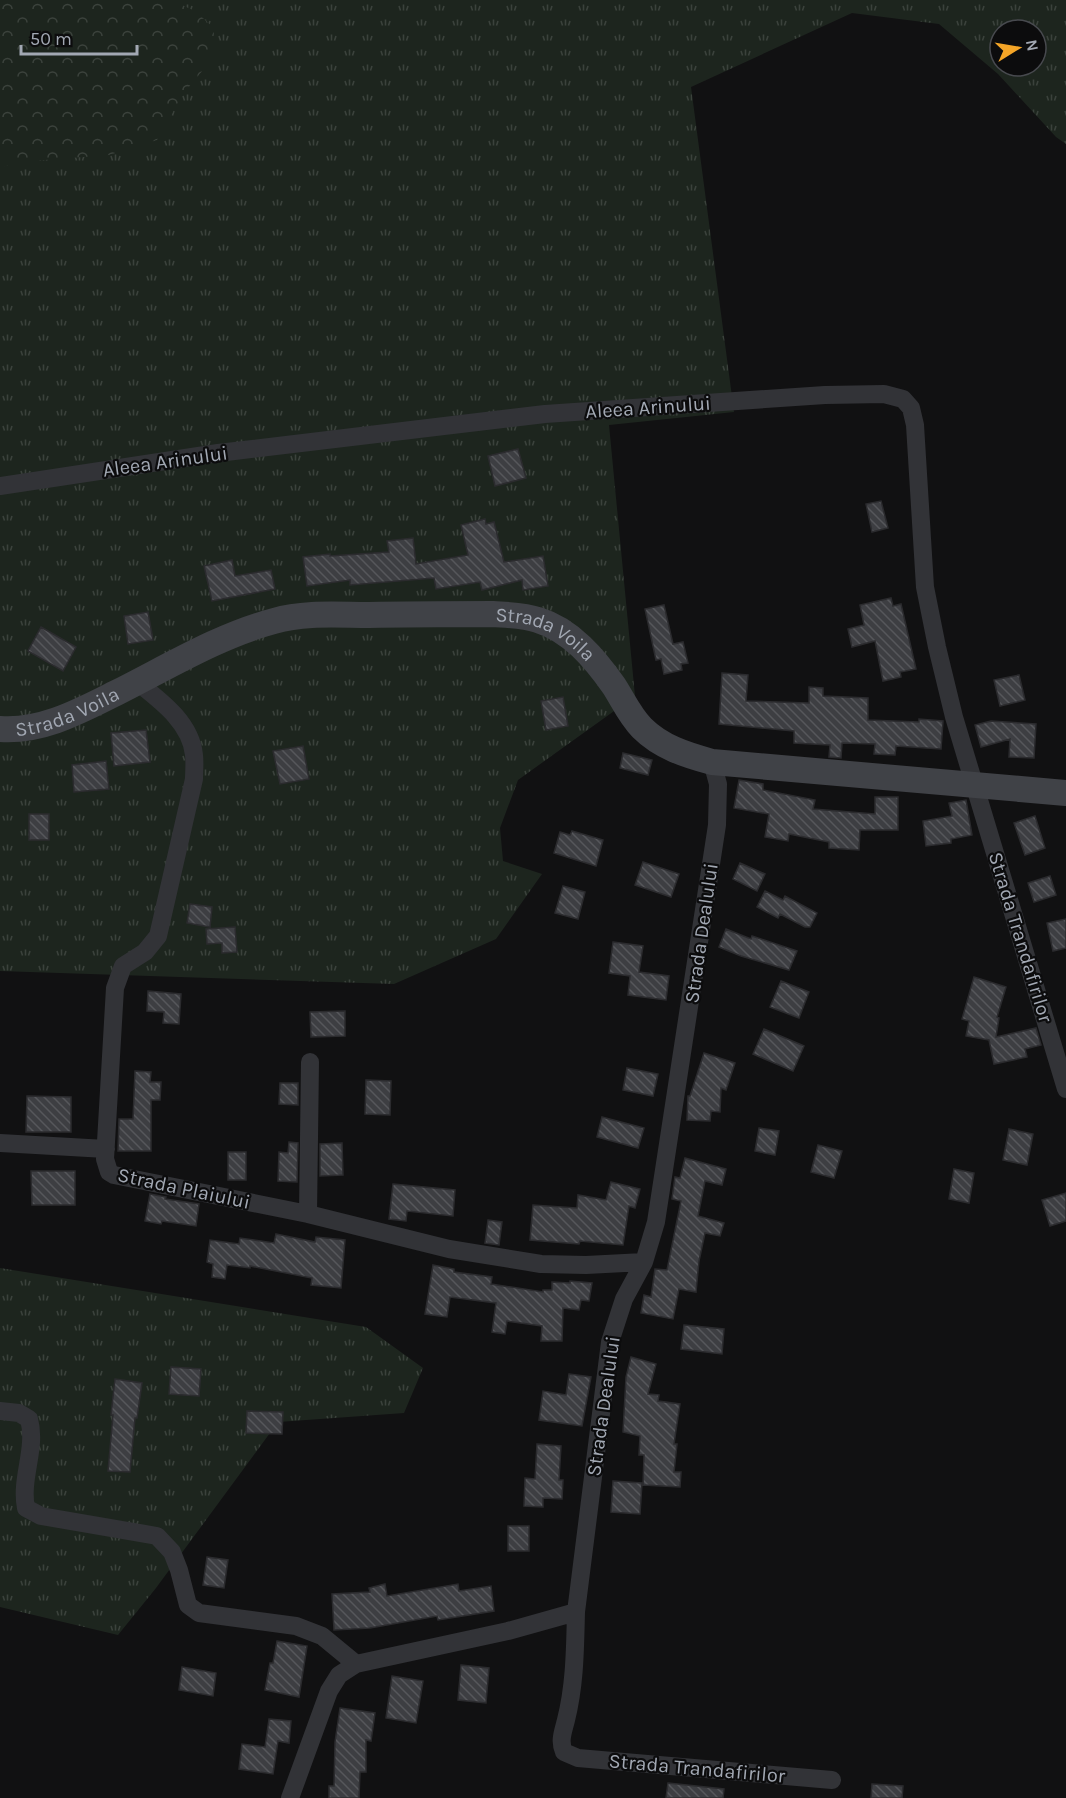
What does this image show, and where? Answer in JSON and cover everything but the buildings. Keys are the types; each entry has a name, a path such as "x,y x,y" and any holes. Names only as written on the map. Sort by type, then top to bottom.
{"main road":[{"name":"Strada Voila","path":"0,729 51,723 89,707 222,639 275,620 300,616 481,614 518,616 540,620 565,633 600,667 638,723 654,738 680,752 712,762 1066,793"}],"street":[{"name":"Aleea Arinului","path":"0,486 218,453 545,414 825,394 884,394 903,399 911,408 915,425 925,587 954,717 975,785"},
{"name":"Strada Plaiului","path":"137,682 162,702 186,731 194,753 194,779 158,936 145,952 123,966 115,988 106,1149 106,1166 109,1172 308,1214 449,1249 541,1264 586,1265 644,1262"},
{"name":"Strada Dealului","path":"564,1752 560,1743 569,1708 575,1666 576,1612 610,1342 624,1299 644,1262 656,1222 717,825 718,784 712,762"},
{"name":"Strada Trandafirilor","path":"975,785 1066,1089"},
{"path":"308,1214 310,1062"},
{"path":"0,1143 106,1149"},
{"path":"0,1411 19,1413 29,1419 33,1433 23,1494 26,1508 41,1516 157,1536 172,1552 188,1605 199,1613 297,1626 322,1636 356,1664"},
{"path":"290,1798 329,1691 339,1675 356,1664 508,1631 576,1612"},
{"name":"Strada Trandafirilor","path":"564,1752 578,1758 832,1780"}],"green space":[{"path":"0,0 1066,0 1066,144 1056,137 1002,78 1048,78 1048,18 988,18 988,66 939,24 852,13 691,87 734,412 609,425 635,696 518,780 500,828 503,861 542,874 496,939 394,984 0,971"},
{"path":"0,0 175,2 195,11 214,28 213,58 183,94 157,140 109,155 32,161 0,167"},
{"path":"0,1268 366,1327 423,1368 404,1413 278,1422 156,1588 118,1635 0,1607"}]}
